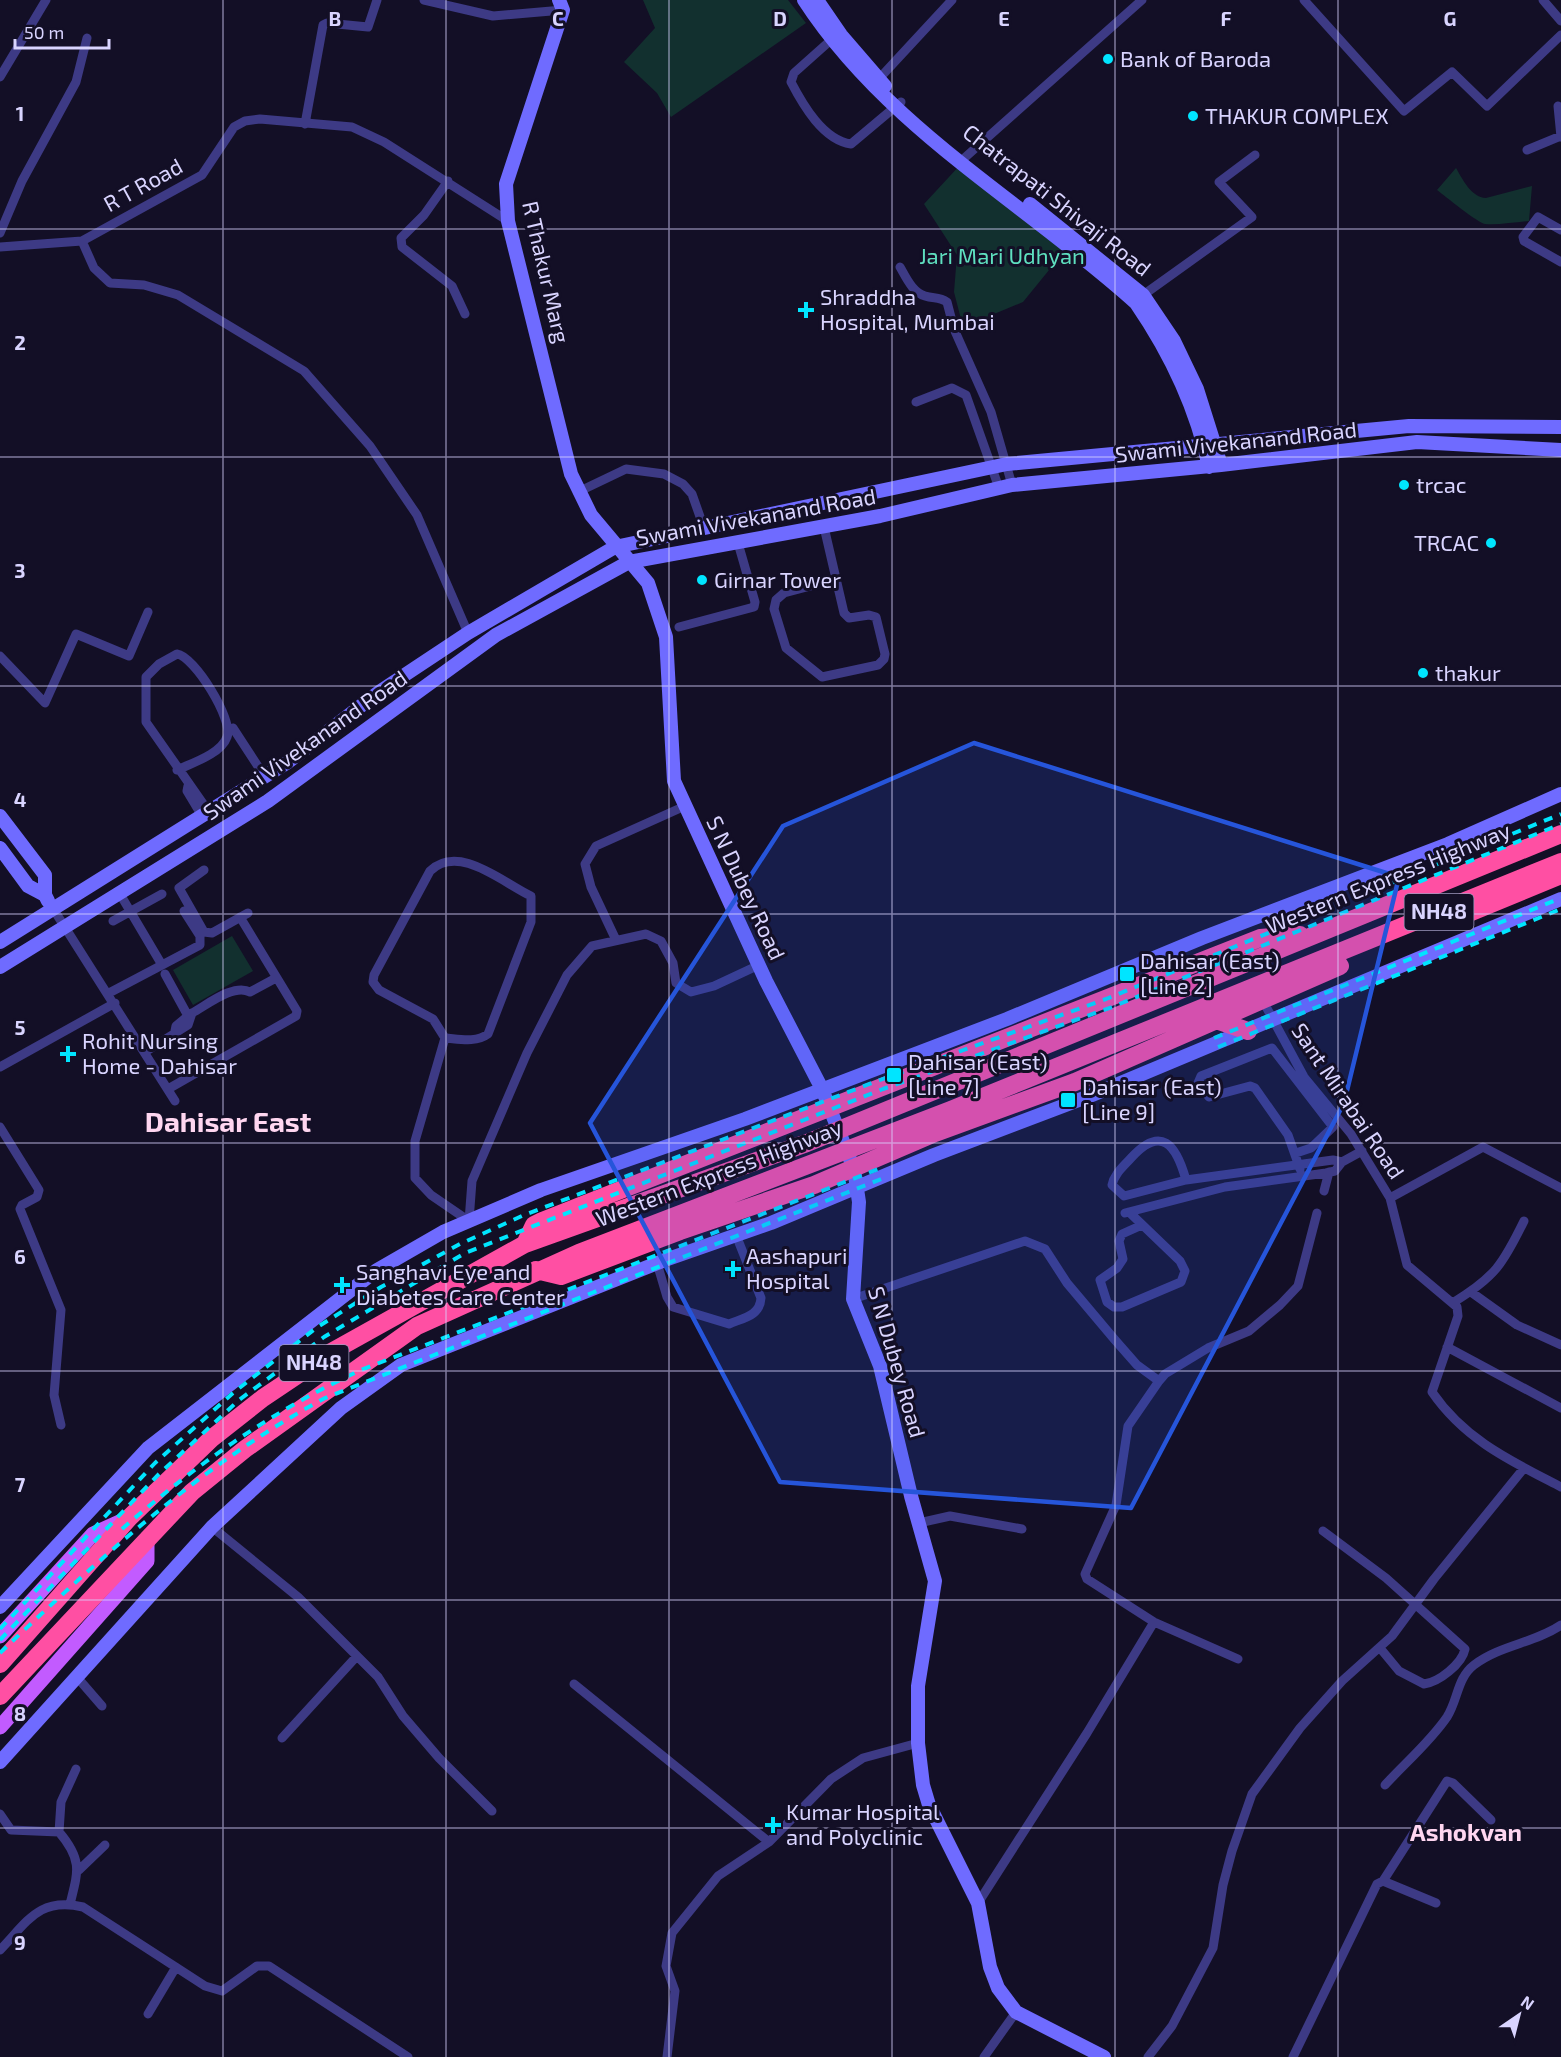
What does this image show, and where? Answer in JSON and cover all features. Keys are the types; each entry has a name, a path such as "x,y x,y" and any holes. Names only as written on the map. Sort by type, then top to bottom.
{"highway":[{"name":"Western Express Highway","path":"0,1664 129,1518 210,1439 263,1398 333,1351 525,1244 807,1143 1561,834"},
{"name":"Western Express Highway","path":"0,1696 192,1492 245,1449 417,1326 536,1270 871,1141 1316,963 1561,861"},
{"path":"536,1270 561,1276 854,1169 934,1133 1075,1082 1219,1021 1374,951 1561,875"},
{"path":"525,1244 534,1225 1260,938 1317,934"},
{"path":"1263,1001 1316,963"},
{"path":"1219,1021 1248,1031"}],"main road":[{"path":"0,1636 93,1534 129,1518"},
{"path":"0,1727 147,1561 147,1538"}],"street":[{"path":"0,77 46,0"},
{"path":"305,124 323,25 327,23 368,27 377,0"},
{"path":"424,0 493,16 561,5"},
{"path":"804,0 831,40 876,83"},
{"path":"817,0 876,83"},
{"path":"876,83 952,0"},
{"path":"964,158 1142,0"},
{"path":"1304,0 1404,111 1452,72 1487,106 1561,35"},
{"path":"1544,0 1561,21"},
{"name":"R Thakur Marg","path":"561,5 506,184 508,221 571,474 591,515 615,547"},
{"path":"0,233 22,181 76,82 87,38"},
{"path":"831,40 794,73 791,82 823,129 841,142 850,144 898,105"},
{"name":"Chatrapati Shivaji Road","path":"876,83 898,105 1139,298 1174,341 1188,370 1215,466"},
{"path":"1527,150 1561,136 1558,106"},
{"name":"R T Road","path":"82,241 201,175 234,127 260,119 352,127 384,142 448,181"},
{"path":"1139,298 1252,217 1219,182 1254,155"},
{"path":"465,314 452,286 402,248 401,238 424,214 448,181 508,221"},
{"path":"1561,230 1538,217 1523,237 1524,241 1561,262"},
{"path":"0,247 82,241 94,268 110,283 144,285 178,295 304,371 370,446 417,515 468,633"},
{"path":"900,267 914,289 923,296 938,296 947,302 954,329 991,412 1007,464 1006,486"},
{"path":"916,402 952,388 962,391 966,395 993,467 1006,486"},
{"name":"Swami Vivekanand Road","path":"0,942 265,777 379,692 468,633 615,547 1007,464 1348,432 1448,425 1561,427"},
{"path":"1348,432 1351,451"},
{"name":"Swami Vivekanand Road","path":"0,967 268,801 496,635 629,562 846,523 1006,486 1215,466 1417,442 1561,450"},
{"path":"580,491 626,469 664,474 683,484 692,494 704,528"},
{"path":"842,499 846,523"},
{"path":"824,527 837,579 843,610 846,616 869,615 879,621 884,659 878,665 822,677 816,675 805,661 786,648 774,609 776,600 784,593 837,579"},
{"path":"679,627 754,607 738,543"},
{"name":"S N Dubey Road","path":"615,547 648,584 666,637 674,781 759,965 822,1089 854,1169 859,1202 853,1299 880,1366 935,1581 918,1686 918,1743 923,1785 929,1805 978,1903 990,1966 998,1988 1016,2012 1104,2057"},
{"path":"0,656 45,703 75,634 129,656 148,612"},
{"path":"177,770 203,758 221,745 228,732 228,722 198,673 186,657 177,654 159,664 146,676 144,699 146,722 177,770 188,786 187,791 205,814"},
{"path":"234,728 265,777"},
{"path":"0,1607 148,1448 376,1270 443,1232 541,1190 822,1089 1007,1019 1213,933 1448,844 1561,794"},
{"path":"616,940 591,887 585,864 596,846 685,806"},
{"path":"0,816 45,875 45,895 109,993 175,1101"},
{"path":"0,848 28,886 45,895"},
{"path":"445,1038 482,1039 488,1034 531,922 533,907 531,896 476,865 448,862 437,864 430,871 374,975 373,982 379,990 433,1019 445,1038 415,1141 414,1178 431,1195 469,1221"},
{"path":"168,1089 293,1019 297,1011 276,978 244,915 212,933 204,932 179,888 204,870"},
{"path":"120,894 188,1016 176,1026 175,1034"},
{"path":"113,921 162,894"},
{"path":"0,1762 212,1527 341,1408 401,1365 657,1263 736,1235 1248,1031 1561,900"},
{"path":"109,993 163,969 200,945 200,936 183,911"},
{"path":"469,1221 471,1181 527,1053 567,975 592,946 646,934 662,941 673,963 676,983 691,992 714,986 759,965"},
{"path":"145,1052 188,1025 192,1013 236,990 244,989 249,992 276,978"},
{"name":"Sant Mirabai Road","path":"1263,1001 1283,1042 1304,1077 1351,1134 1390,1198 1407,1265 1454,1302"},
{"path":"0,1067 115,1003"},
{"path":"1283,1042 1209,1071 1201,1076 1198,1083 1209,1097 1250,1086 1255,1088 1280,1120 1296,1154 1302,1177"},
{"path":"1272,1048 1334,1126 1311,1148 1296,1154"},
{"path":"0,1127 39,1190 37,1197 22,1205 20,1209 61,1310 54,1395 61,1425"},
{"path":"1330,1132 1351,1134"},
{"path":"1186,1180 1179,1161 1170,1147 1161,1141 1151,1140 1144,1144 1113,1179 1114,1189 1124,1196 1186,1180 1239,1171 1333,1160 1342,1162"},
{"path":"1390,1198 1483,1147 1561,1188"},
{"path":"1130,1212 1243,1184 1335,1171 1342,1162 1362,1152"},
{"path":"1239,1171 1243,1184"},
{"path":"1324,1191 1329,1172"},
{"path":"1131,1194 1130,1212 1185,1267 1184,1277 1175,1284 1122,1307 1114,1307 1107,1302 1100,1280 1117,1268 1124,1259 1119,1241 1122,1234 1142,1225"},
{"path":"1238,1659 1154,1622 1089,1583 1086,1574 1116,1505 1128,1426 1165,1374 1208,1348 1248,1331 1280,1305 1298,1286 1317,1213"},
{"path":"1524,1221 1506,1258 1492,1276 1454,1302 1458,1316 1431,1392 1447,1414 1470,1436 1561,1487"},
{"path":"657,1263 667,1297 674,1307 729,1324 756,1313 760,1303 736,1235"},
{"path":"853,1299 1025,1241 1045,1249 1067,1283 1115,1340 1137,1365 1160,1381"},
{"path":"1470,1292 1517,1325 1561,1345"},
{"path":"1447,1347 1561,1408"},
{"path":"1148,2057 1172,2026 1213,1948 1226,1873 1252,1794 1300,1728 1342,1681 1380,1648 1524,1468"},
{"path":"919,1523 950,1516 1022,1528"},
{"path":"212,1527 298,1597 378,1677 403,1716 438,1758 492,1812"},
{"path":"1323,1531 1386,1578 1465,1649 1464,1654 1438,1680 1424,1684 1399,1671 1380,1648"},
{"path":"978,1903 1087,1733 1154,1622"},
{"path":"1384,1785 1448,1715 1464,1675 1473,1666 1509,1646 1550,1632 1561,1625"},
{"path":"282,1738 357,1656"},
{"path":"76,1676 102,1706"},
{"path":"574,1684 769,1842"},
{"path":"667,2057 675,1991 666,1965 672,1933 718,1876 769,1842 831,1779 863,1758 918,1743"},
{"path":"76,1769 61,1802 59,1832 67,1842 79,1870"},
{"path":"1293,2057 1377,1884 1383,1881 1447,1781 1453,1782 1491,1820"},
{"path":"0,1814 11,1830 59,1832"},
{"path":"70,1904 79,1870 105,1845"},
{"path":"1383,1881 1436,1903"},
{"path":"0,1950 39,1910 63,1902 83,1907 205,1986 222,1991 257,1966 268,1966 408,2057"},
{"path":"148,2014 176,1967"},
{"path":"984,2057 1016,2012"}],"highlighted area":[{"path":"974,743 1399,877 1344,1103 1131,1508 780,1482 590,1123 783,826"}],"green space":[{"path":"643,0 788,0 806,23 671,117 657,93 624,62 655,28"},
{"name":"Jari Mari Udhyan","path":"961,164 1067,248 1023,302 963,327 954,292 957,255 924,204"},
{"path":"1456,168 1468,187 1481,197 1486,198 1532,186 1529,221 1485,224 1469,214 1437,190"},
{"path":"232,936 253,971 193,1005 173,970"}],"railway":[{"path":"0,1629 155,1463 233,1393 316,1328 381,1287 460,1244 524,1215 880,1080 1106,999 1561,814"},
{"path":"0,1640 159,1474 239,1400 324,1337 465,1253 883,1089 1112,1007 1561,824"},
{"path":"1214,1038 1561,898"},
{"path":"1218,1047 1561,909"},
{"path":"122,1529 178,1483 236,1441 296,1403 361,1370 881,1168"},
{"path":"0,1653 114,1548 194,1483 236,1452 325,1398 884,1178"}],"place":[{"name":"Bank of Baroda","path":"1108,59"},
{"name":"THAKUR COMPLEX","path":"1193,116"},
{"name":"Shraddha Hospital, Mumbai","path":"806,310"},
{"name":"trcac","path":"1404,485"},
{"name":"TRCAC","path":"1491,543"},
{"name":"Girnar Tower","path":"702,580"},
{"name":"thakur","path":"1423,673"},
{"name":"Dahisar (East) [Line 2]","path":"1127,974"},
{"name":"Rohit Nursing Home - Dahisar","path":"68,1054"},
{"name":"Dahisar (East) [Line 7]","path":"894,1075"},
{"name":"Dahisar (East) [Line 9]","path":"1068,1100"},
{"name":"Aashapuri Hospital","path":"733,1269"},
{"name":"Sanghavi Eye and Diabetes Care Center","path":"342,1285"},
{"name":"Kumar Hospital and Polyclinic","path":"773,1825"}],"district":[{"name":"Dahisar East","path":"228,1122"},
{"name":"Ashokvan","path":"1466,1833"}]}
